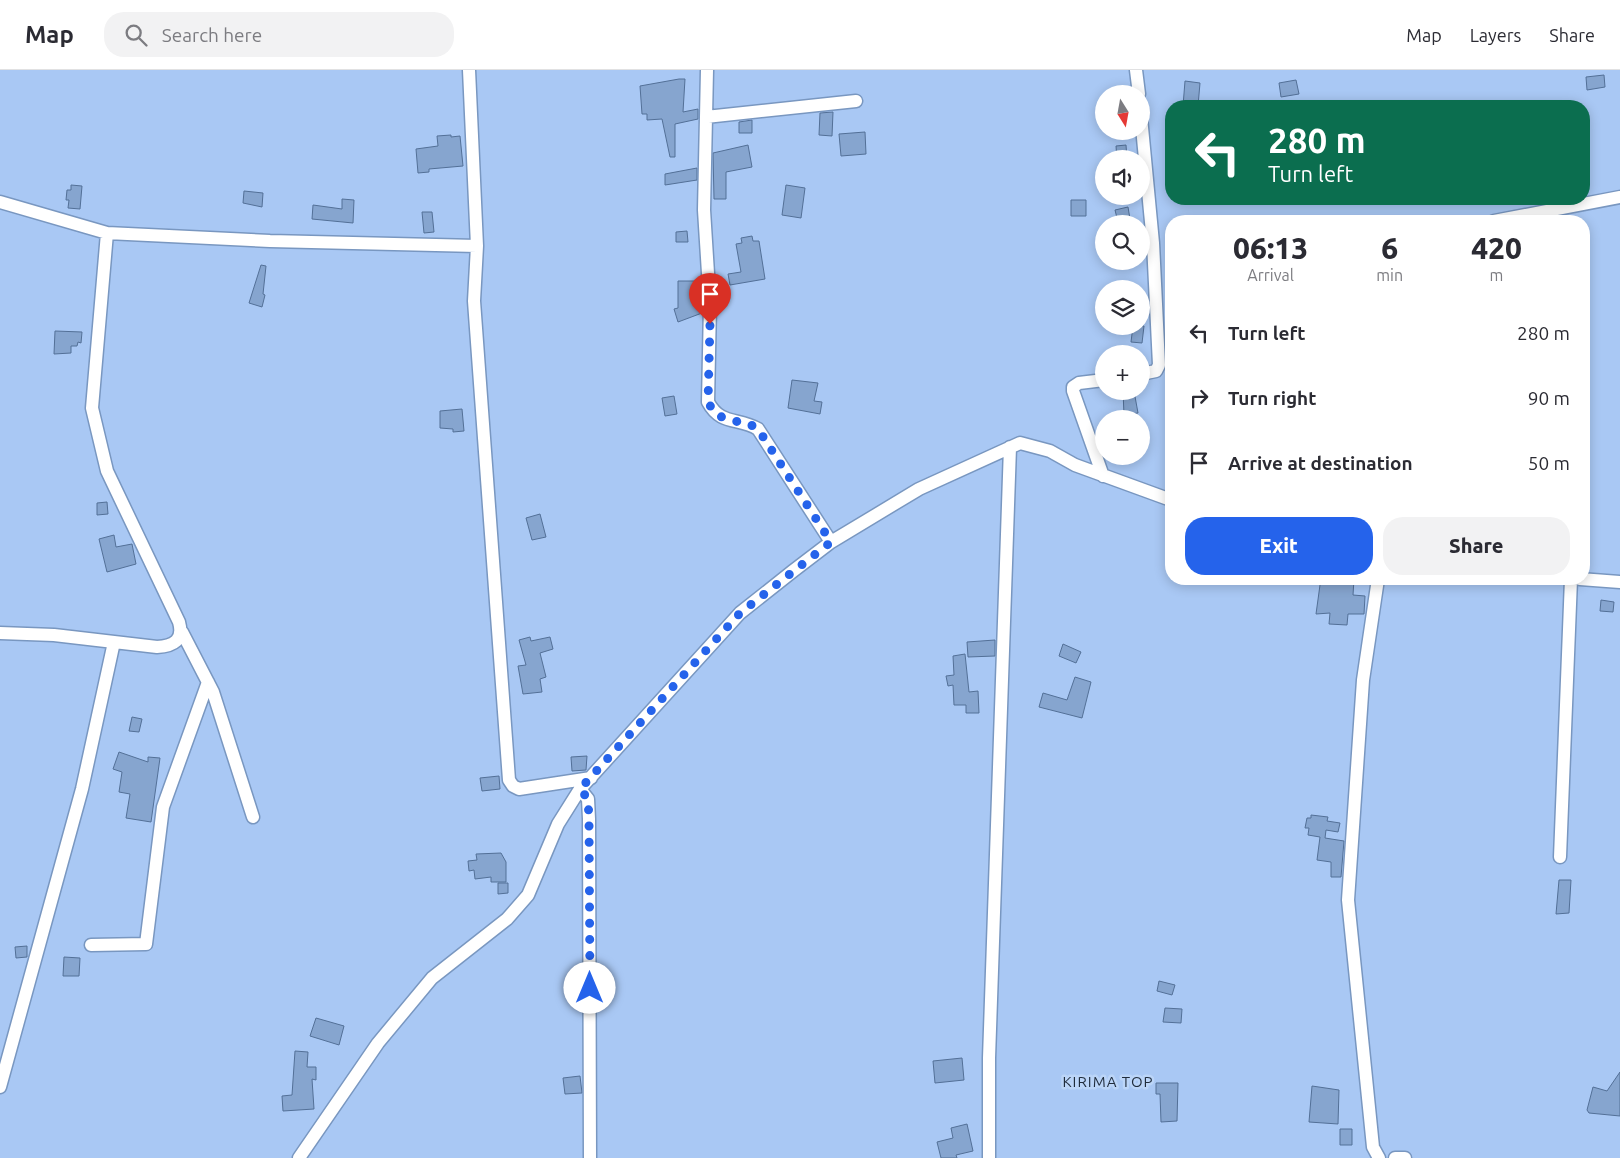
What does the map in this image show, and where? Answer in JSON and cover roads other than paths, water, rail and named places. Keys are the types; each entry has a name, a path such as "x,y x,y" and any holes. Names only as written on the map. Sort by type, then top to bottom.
{"street":[{"path":"469,70 477,246 474,301 509,780 513,786 519,789 591,778"},
{"path":"707,70 704,210 710,305 708,402 715,414 731,421 746,422 758,429 831,542"},
{"path":"1136,70 1138,85"},
{"path":"706,117 856,101"},
{"path":"1143,140 1153,243 1159,365 1156,372 1150,373"},
{"path":"1590,203 1620,197"},
{"path":"0,202 107,233 270,241 477,246"},
{"path":"1526,215 1578,205"},
{"path":"107,233 92,408 106,471 179,622 182,632 213,692 253,817"},
{"path":"1095,381 1080,383 1073,387 1073,392 1103,476"},
{"path":"299,1158 378,1043 432,978 507,919 528,895 558,824 580,789 740,613 831,542 919,489 1020,443 1036,446 1103,476 1165,498"},
{"path":"989,1158 988,1058 1010,447"},
{"path":"1590,580 1620,582"},
{"path":"1377,585 1363,680 1348,900 1373,1147 1378,1158"},
{"path":"1560,857 1571,585"},
{"path":"0,634 54,635 157,647 169,646 178,640 182,632"},
{"path":"0,1087 82,789 114,642"},
{"path":"91,945 146,944 163,807 208,682"},
{"path":"580,789 588,799 589,819 590,1158"},
{"path":"1394,1158 1405,1158"}],"district":[{"name":"KIRIMA TOP","path":"1108,1081"}]}
